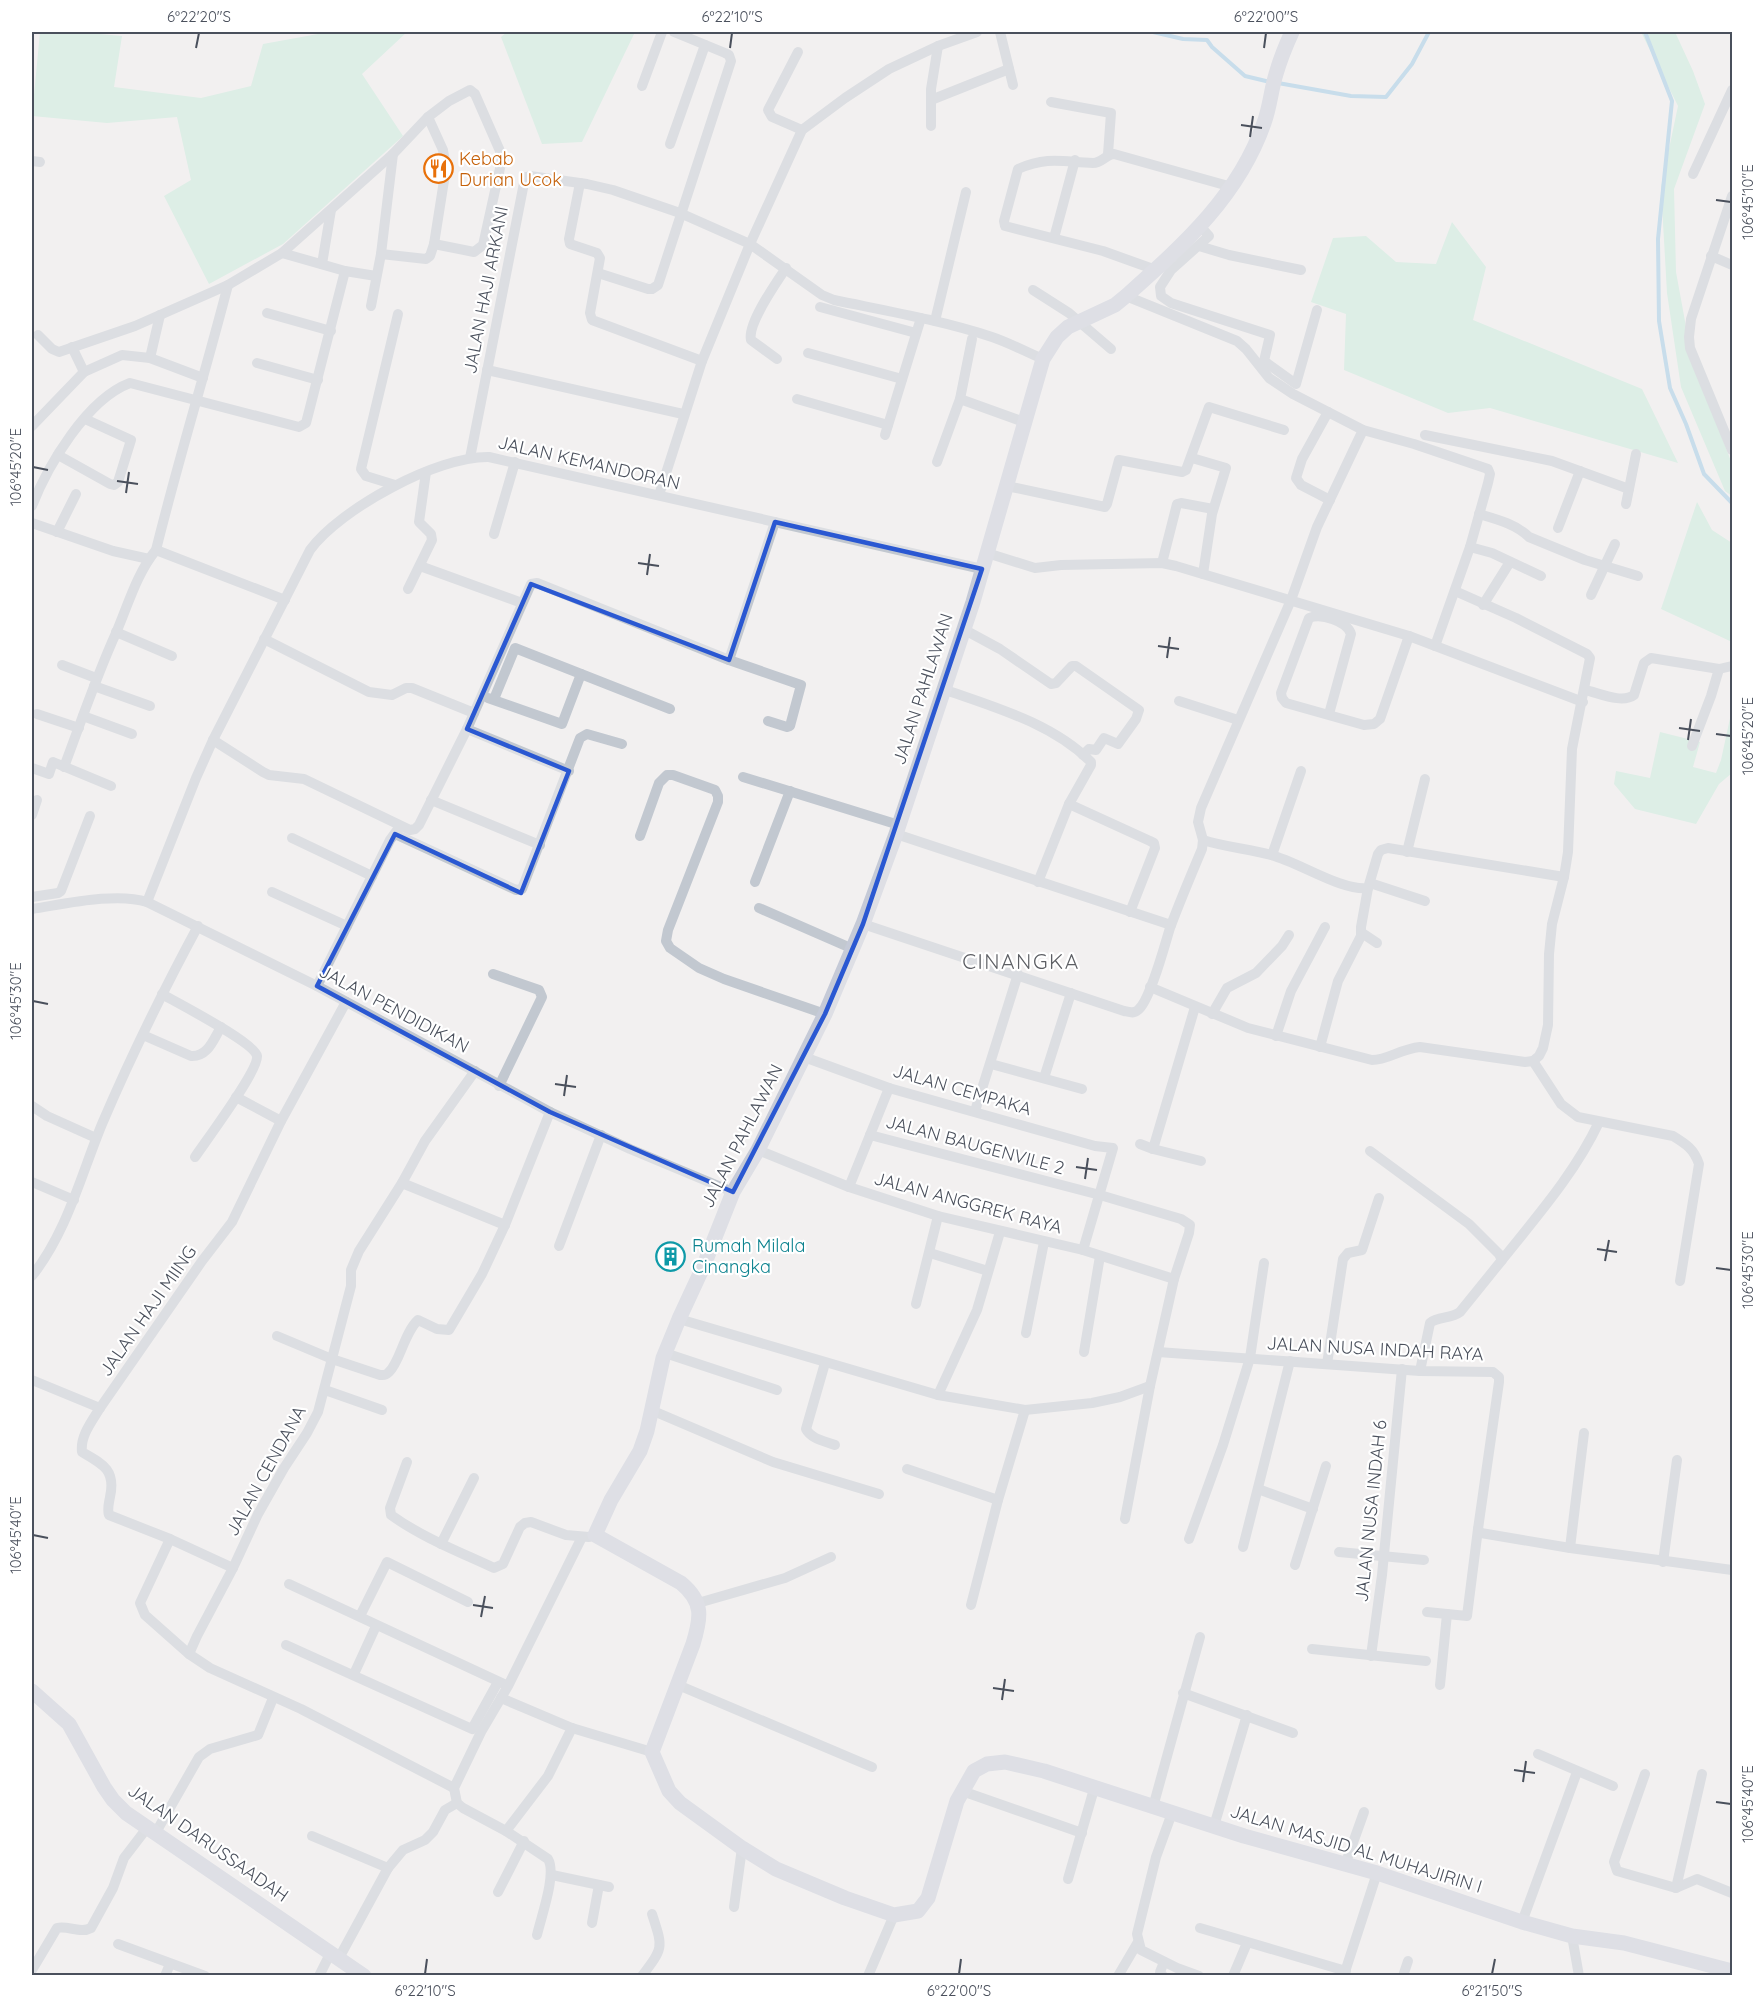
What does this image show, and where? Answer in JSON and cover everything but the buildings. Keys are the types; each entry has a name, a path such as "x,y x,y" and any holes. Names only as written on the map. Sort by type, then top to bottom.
{"street":[{"path":"642,86 662,32"},
{"path":"598,273 648,289 656,288 658,285 731,62 729,55 674,32"},
{"path":"659,495 683,414 702,361 750,244 802,130 889,69 938,45 977,32"},
{"path":"1000,32 1013,85"},
{"name":"JALAN PAHLAWAN","path":"589,1536 640,1451 665,1353 678,1319 704,1265 733,1192 758,1150 825,1014 863,924 963,630 1043,359 1057,337 1068,327 1115,305 1201,227 1219,206 1256,144 1264,122 1276,72 1292,32"},
{"path":"670,144 705,45"},
{"path":"931,126 931,100 938,45"},
{"path":"798,52 768,110 772,117 802,130"},
{"path":"931,100 1009,69"},
{"path":"1693,174 1732,90"},
{"path":"38,335 59,352 135,326 228,285 282,253 393,154 428,117 449,101 467,91 473,91 502,159 483,245 474,252 434,244"},
{"path":"1051,102 1110,113 1108,154 1095,163 1046,160 1018,169 1004,221 1005,226 1102,251 1155,270"},
{"path":"381,255 426,259 430,256 446,168 443,150 428,117"},
{"path":"370,306 381,255 393,154"},
{"path":"1108,154 1232,187"},
{"path":"1054,238 1075,160"},
{"name":"JALAN HAJI ARKANI","path":"470,458 525,180 530,176 613,190 680,213 750,244 812,289 834,300 935,321 995,338 1043,359"},
{"path":"580,183 569,239 570,244 597,253 600,258 590,313 592,320 596,324 702,361"},
{"path":"935,321 966,192"},
{"path":"1732,196 1690,319 1689,337 1694,359 1732,450"},
{"path":"322,264 331,210"},
{"path":"1201,227 1209,236 1172,270 1160,286 1161,296 1171,303 1270,335 1264,361 1296,384 1317,310"},
{"path":"1199,246 1229,255 1301,270"},
{"path":"282,253 345,271 376,276"},
{"path":"1711,256 1732,265"},
{"path":"777,359 751,340 750,336 763,304 786,268"},
{"path":"32,506 58,455 85,419 111,394 130,383 299,427 306,423 345,271"},
{"path":"64,767 95,682 152,554 228,285"},
{"path":"1033,290 1079,322 1111,349"},
{"path":"1126,296 1237,341 1269,378 1293,394 1363,430 1430,449 1488,469 1490,474 1470,546 1435,646"},
{"path":"820,307 916,333"},
{"path":"267,313 331,331"},
{"path":"395,485 366,476 361,469 398,314"},
{"path":"150,358 160,315"},
{"path":"798,399 887,430 921,318"},
{"path":"937,462 960,399 972,339"},
{"path":"72,347 84,372"},
{"path":"808,353 902,379"},
{"path":"32,426 84,372 122,355 150,358 203,378"},
{"path":"257,363 318,380"},
{"path":"487,370 683,414"},
{"path":"960,399 1024,422"},
{"path":"1007,486 1105,507 1119,460 1184,472 1189,467 1209,407 1284,430"},
{"path":"1328,412 1302,459 1296,478 1301,485 1330,500"},
{"path":"85,419 143,445"},
{"path":"863,924 1124,1011 1138,1011 1150,987 1171,925 1202,849 1203,840 1198,827 1198,818 1291,600 1317,527 1363,430"},
{"path":"1430,449 1430,436 1526,455 1552,461 1629,489"},
{"path":"58,455 110,484 117,484 131,440"},
{"path":"1626,504 1636,454"},
{"name":"JALAN KEMANDORAN","path":"147,902 213,740 310,550 330,527 395,485 426,472 452,462 489,457 982,569"},
{"path":"1192,458 1226,468 1213,508 1203,574"},
{"path":"494,534 515,462"},
{"path":"1558,528 1580,471"},
{"path":"408,589 432,537 419,522 426,472"},
{"path":"57,532 76,494"},
{"path":"1162,563 1177,504 1213,508"},
{"path":"1479,514 1501,520 1529,537 1585,560 1638,576"},
{"path":"729,660 775,522"},
{"path":"32,523 113,551 152,554 285,600"},
{"path":"1591,595 1615,544"},
{"path":"1470,546 1492,553 1541,576"},
{"path":"987,553 1035,568 1061,565 1162,563 1409,636 1583,702"},
{"path":"1484,605 1510,561"},
{"path":"420,566 522,603"},
{"path":"398,830 415,829 431,800 467,729 531,584 537,583 729,660 801,686 790,726 768,721"},
{"path":"1150,987 1248,1028 1372,1060 1381,1060 1407,1048 1420,1047 1525,1062 1533,1061 1543,1048 1548,1025 1549,954 1552,924 1568,852 1572,749 1591,663 1587,654 1516,618 1455,591"},
{"path":"1329,714 1352,634 1343,623 1312,616 1307,620 1281,693 1282,698 1286,703 1364,725 1374,724 1380,720 1409,636"},
{"path":"963,630 1000,649 1051,684 1056,683 1072,666 1076,666 1139,710 1136,719 1118,744 1104,738 1096,750 1089,749 1083,755"},
{"path":"116,633 172,656"},
{"path":"264,639 369,692 392,695 406,688 412,688 474,713"},
{"path":"494,699 515,648 670,709"},
{"path":"1585,690 1624,699 1632,697 1644,663 1651,658 1719,669 1732,666"},
{"path":"62,665 150,706"},
{"path":"1692,746 1719,669"},
{"path":"482,695 562,724 580,674"},
{"path":"943,689 1040,726 1071,745 1091,762 1069,804 1038,882"},
{"path":"1179,701 1238,720"},
{"path":"37,714 79,728"},
{"path":"83,716 132,734"},
{"path":"467,729 569,771"},
{"path":"213,740 262,772 269,775 304,779 516,890 522,890 580,738 587,734 622,744"},
{"path":"32,768 49,774 53,762 111,786"},
{"path":"1272,855 1301,771"},
{"path":"640,837 659,783 667,775 715,790 718,802 668,930 666,941 670,948 699,968 825,1014"},
{"path":"743,777 897,829 1038,882 1171,925"},
{"path":"1407,852 1425,779"},
{"path":"755,882 790,791"},
{"path":"32,815 37,800"},
{"path":"431,800 540,845"},
{"path":"1069,804 1154,843 1155,848 1130,912"},
{"path":"32,897 61,891 90,816"},
{"path":"317,986 372,876 398,830"},
{"path":"292,838 372,876"},
{"path":"1203,840 1272,855 1337,882 1362,889 1369,885 1425,901"},
{"path":"1320,1047 1338,981 1362,933 1362,919 1369,885 1381,850 1388,848 1564,877"},
{"path":"272,892 347,926"},
{"name":"JALAN PENDIDIKAN","path":"32,909 119,898 135,898 147,902 317,986 550,1112 733,1192"},
{"path":"759,908 853,949"},
{"path":"32,1276 50,1250 74,1200 96,1138 162,994 198,926"},
{"path":"1276,1036 1291,991 1325,927"},
{"path":"1362,933 1377,943"},
{"path":"1212,1014 1227,988 1256,973 1282,946 1289,935"},
{"path":"493,974 539,990 542,997 499,1086"},
{"path":"975,1110 1018,974"},
{"path":"1044,1078 1071,993"},
{"path":"162,994 221,1027 257,1054 257,1062 236,1097 195,1157"},
{"name":"JALAN HAJI MIING","path":"233,1568 171,1539 109,1515 113,1485 111,1477 103,1464 82,1452 81,1445 87,1429 100,1408 232,1222 281,1121 346,1002"},
{"path":"1153,1149 1195,1007"},
{"path":"143,1035 191,1056 199,1057 207,1051 221,1027"},
{"name":"JALAN CEMPAKA","path":"804,1057 889,1088 975,1110 1095,1146 1113,1148 1100,1195"},
{"path":"1533,1061 1561,1104 1578,1117 1673,1136 1696,1153 1699,1164 1680,1281"},
{"path":"991,1064 1082,1089"},
{"name":"JALAN CENDANA","path":"189,1654 258,1514 318,1412 351,1286 351,1270 359,1251 402,1183 425,1141 475,1071"},
{"path":"849,1188 889,1088"},
{"path":"236,1097 281,1121"},
{"path":"32,1106 47,1116 96,1138"},
{"path":"276,1336 332,1359 385,1375 392,1369 411,1329 418,1320 437,1329 449,1330 482,1274 505,1226 550,1112"},
{"path":"1420,1371 1430,1323 1460,1312 1562,1184 1584,1151 1599,1122"},
{"path":"559,1246 601,1135"},
{"name":"JALAN BAUGENVILE 2","path":"870,1135 1100,1195 1181,1219 1190,1225 1174,1279"},
{"path":"1140,1144 1201,1161"},
{"name":"JALAN ANGGREK RAYA","path":"758,1150 849,1188 938,1216 1083,1250 1174,1279"},
{"path":"1370,1151 1469,1224 1499,1254 1502,1260"},
{"path":"32,1182 74,1200"},
{"path":"402,1183 505,1226"},
{"path":"1083,1250 1100,1195"},
{"path":"1327,1364 1343,1259 1348,1253 1362,1250 1379,1198"},
{"path":"916,1304 938,1216"},
{"path":"938,1395 977,1310 1000,1232"},
{"path":"1026,1333 1044,1242"},
{"path":"930,1253 988,1271"},
{"path":"1084,1352 1101,1256"},
{"path":"1189,1539 1223,1445 1250,1358 1264,1263"},
{"path":"1125,1519 1150,1386 1174,1279"},
{"path":"678,1319 938,1395 1025,1410 1092,1403 1120,1397 1150,1386"},
{"name":"JALAN NUSA INDAH RAYA","path":"1158,1352 1402,1370 1493,1372 1499,1377 1478,1529"},
{"path":"665,1353 777,1390"},
{"path":"1243,1547 1290,1361"},
{"path":"825,1363 806,1429 808,1434 817,1439 835,1445"},
{"name":"JALAN NUSA INDAH 6","path":"1371,1656 1384,1557 1402,1370"},
{"path":"32,1380 100,1408"},
{"path":"325,1390 382,1410"},
{"path":"651,1410 773,1462 879,1494"},
{"path":"971,1605 998,1500 1025,1410"},
{"path":"1570,1548 1584,1433"},
{"path":"1663,1562 1677,1460"},
{"path":"407,1462 389,1512 404,1525 441,1544 494,1568 503,1564 520,1527 531,1522 566,1535 589,1536 681,1583 692,1592 698,1603 698,1627 652,1752 669,1791 680,1803 742,1848 796,1879 894,1915 918,1911 928,1898 957,1800 962,1791 1082,1833"},
{"path":"1295,1566 1326,1466"},
{"path":"907,1469 998,1500"},
{"path":"441,1544 474,1478"},
{"path":"1258,1489 1313,1509"},
{"path":"1427,1612 1467,1616 1478,1529 1485,1534 1570,1548 1732,1570"},
{"path":"286,1645 472,1728 503,1684 589,1536"},
{"path":"171,1539 140,1603 145,1615 189,1654 210,1668 301,1709 454,1788"},
{"path":"1340,1552 1424,1560"},
{"path":"698,1603 785,1578 831,1557"},
{"path":"360,1616 387,1562 468,1602"},
{"path":"289,1584 503,1684"},
{"path":"1440,1685 1447,1614"},
{"path":"354,1674 376,1626"},
{"path":"1152,1807 1200,1637"},
{"path":"1312,1649 1426,1661"},
{"path":"503,1684 501,1698 481,1732 454,1788 457,1803 463,1808 524,1841 549,1859 552,1875 537,1935"},
{"path":"678,1685 872,1767"},
{"name":"JALAN DARUSSAADAH","path":"32,1690 69,1724 112,1800 151,1831 364,1976"},
{"path":"1183,1693 1293,1733"},
{"path":"32,1970 57,1928 85,1930 91,1928 113,1888 124,1858 151,1831 199,1757 210,1749 258,1735 273,1698"},
{"path":"501,1698 572,1728 652,1752"},
{"path":"1214,1826 1247,1715"},
{"path":"506,1831 548,1776 572,1728"},
{"path":"1538,1754 1613,1786"},
{"name":"JALAN MASJID AL MUHAJIRIN I","path":"962,1791 974,1771 987,1764 1005,1762 1044,1771 1214,1826 1377,1873 1522,1922 1572,1936 1624,1943 1732,1974"},
{"path":"1522,1922 1577,1772"},
{"path":"1645,1774 1614,1862 1617,1871 1676,1888 1697,1879 1732,1893"},
{"path":"1676,1888 1702,1774"},
{"path":"1068,1879 1094,1789"},
{"path":"319,1976 334,1956 387,1868 403,1850 425,1840 433,1832 445,1810 457,1803"},
{"path":"1345,1865 1364,1812"},
{"path":"1172,1813 1156,1857 1137,1934 1138,1942 1141,1950 1199,1976"},
{"path":"312,1836 387,1868"},
{"path":"498,1892 524,1841"},
{"path":"735,1907 742,1848"},
{"path":"1200,1928 1345,1973 1377,1873"},
{"path":"552,1875 604,1886 592,1923"},
{"path":"642,1976 659,1953 661,1946 652,1914"},
{"path":"868,1976 894,1915"},
{"path":"1572,1936 1579,1976"},
{"path":"1118,1976 1138,1942"},
{"path":"1233,1976 1247,1942"},
{"path":"118,1944 205,1976"},
{"path":"1403,1976 1408,1960"},
{"path":"1163,1976 1160,1972 1164,1962"},
{"path":"165,1976 170,1964"}],"highlighted area":[{"path":"775,522 982,569 863,924 825,1014 733,1192 550,1112 317,986 395,834 521,893 569,771 467,729 531,584 729,660"}],"green space":[{"path":"40,32 77,32 122,36 114,87 201,98 251,86 263,44 318,34 318,32 407,32 362,74 403,136 283,244 209,284 164,196 191,180 177,117 107,123 32,116"},
{"path":"507,32 635,32 582,142 542,144 501,37"},
{"path":"1641,32 1675,32 1705,104 1674,189 1676,272 1691,354 1732,464 1732,496 1725,491 1681,387 1667,293 1661,187 1678,106"},
{"path":"1452,222 1486,267 1473,320 1642,389 1678,463 1490,408 1448,413 1344,370 1346,314 1311,302 1333,238 1366,236 1396,262 1436,264"},
{"path":"1697,502 1712,530 1732,543 1732,642 1661,609"},
{"path":"1732,709 1732,773 1719,784 1696,824 1635,809 1614,784 1616,771 1650,778 1660,732 1700,742 1693,767 1716,773"}],"waterway":[{"path":"1153,32 1183,39 1207,40 1245,76 1270,82"},
{"path":"1278,83 1351,96 1386,97 1412,64 1429,32"},
{"path":"1645,32 1672,101 1658,239 1659,321 1670,388 1704,474 1732,503"}],"place":[{"name":"Kebab Durian Ucok","path":"438,169"},
{"name":"Rumah Milala Cinangka","path":"671,1256"}],"district":[{"name":"CINANGKA","path":"1021,962"}]}
